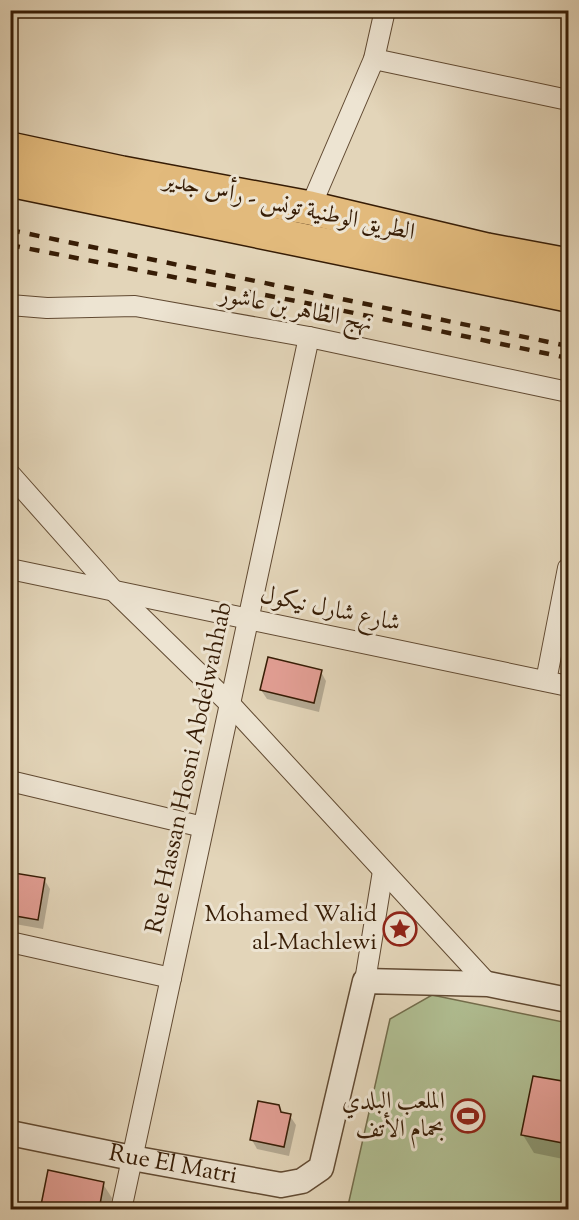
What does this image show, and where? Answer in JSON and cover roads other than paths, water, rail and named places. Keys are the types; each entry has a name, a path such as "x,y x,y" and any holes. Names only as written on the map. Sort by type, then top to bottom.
{"highway":[{"name":"الطريق الوطنية تونس - رأس جدير","path":"10,149 122,173 310,208 487,250 568,265"},
{"name":"الطريق الوطنية تونس - رأس جدير","path":"10,180 568,295"}],"street":[{"path":"310,208 374,59 385,10"},
{"path":"374,59 568,100"},
{"name":"نهج الطاهر بن عاشور","path":"10,305 47,308 135,306 309,337 568,392"},
{"name":"Rue Hassan Hosni Abdelwahhab","path":"121,1209 309,337"},
{"path":"10,474 114,591 230,704 488,984"},
{"path":"546,681 568,568"},
{"name":"شارع شارل نيكول","path":"10,569 568,686"},
{"path":"10,781 203,827"},
{"path":"383,871 365,981 488,984 568,1000"},
{"path":"10,942 171,978"},
{"name":"Rue El Matri","path":"10,1133 280,1185 302,1181 321,1168 365,981"}],"railway":[{"path":"10,230 568,346"},
{"path":"10,245 311,304 568,358"}],"place":[{"name":"Mohamed Walid al-Machlewi","path":"400,929"},
{"name":"الملعب البلدي بحمام الأتف","path":"468,1116"}]}
